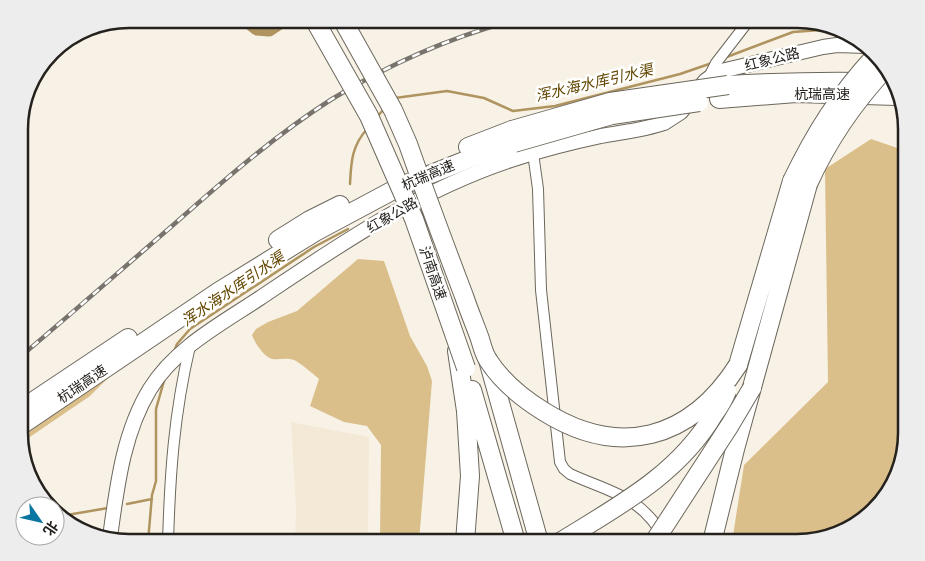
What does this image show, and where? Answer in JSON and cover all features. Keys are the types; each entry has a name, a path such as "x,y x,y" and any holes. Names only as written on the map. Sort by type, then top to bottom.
{"highway":[{"name":"泸南高速","path":"319,28 369,116 414,219 466,368 514,533"},
{"name":"泸南高速","path":"347,28 393,110 408,144 488,360 537,533"},
{"path":"574,533 641,491 670,468 689,449 710,421 726,395 738,365 758,294 818,130 829,112 871,61"},
{"path":"714,533 752,388 800,183 860,99 881,74"},
{"name":"杭瑞高速","path":"28,405 223,275 310,220 407,170 513,136 723,92 792,82 886,83"},
{"name":"杭瑞高速","path":"723,92 892,96"},
{"name":"杭瑞高速","path":"28,421 218,292 315,232 402,186 474,157 513,136"},
{"path":"455,336 469,443 470,476 466,534"},
{"path":"488,360 512,389 554,418 593,434 626,438 636,438 655,433 686,418 716,394 738,365"},
{"path":"660,533 752,388"}],"main road":[{"name":"红象公路","path":"111,532 121,470 129,438 136,414 151,387 175,359 190,346 311,264 416,200 461,178 533,153 664,123 681,112 712,71 837,45 854,46"}],"street":[{"path":"712,71 743,28"},
{"path":"533,153 538,189 541,290 560,462 570,474 615,492 636,503 648,514 661,533"},
{"path":"168,534 173,443 179,397 190,346"}],"shaded area":[{"path":"871,139 897,148 897,446 894,458 884,483 872,499 853,516 841,523 816,532 733,533 744,465 828,382 825,169"},
{"path":"358,259 384,261 410,336 427,366 432,381 420,534 380,534 381,445 367,426 344,422 310,406 319,379 296,361 272,359 255,342 252,335 256,329 268,322 297,311"},
{"path":"118,368 90,396 28,438 28,425"},
{"path":"291,422 369,437 368,534 295,534 296,508"}],"waterway":[{"path":"257,28 270,28"},
{"name":"浑水海水库引水渠","path":"724,58 793,32 819,30"},
{"name":"浑水海水库引水渠","path":"395,98 447,91 484,98 513,111 555,106 680,74 712,63"},
{"name":"浑水海水库引水渠","path":"376,118 384,109"},
{"name":"浑水海水库引水渠","path":"350,184 353,154 368,128"},
{"name":"浑水海水库引水渠","path":"174,352 177,344 190,329 314,247 348,229"},
{"name":"浑水海水库引水渠","path":"149,534 152,495 156,481 156,409 164,381"},
{"path":"127,504 152,499"},
{"path":"69,515 108,508"}],"railway":[{"path":"28,350 230,176 311,113 354,86 400,62 446,42 488,28"}]}
